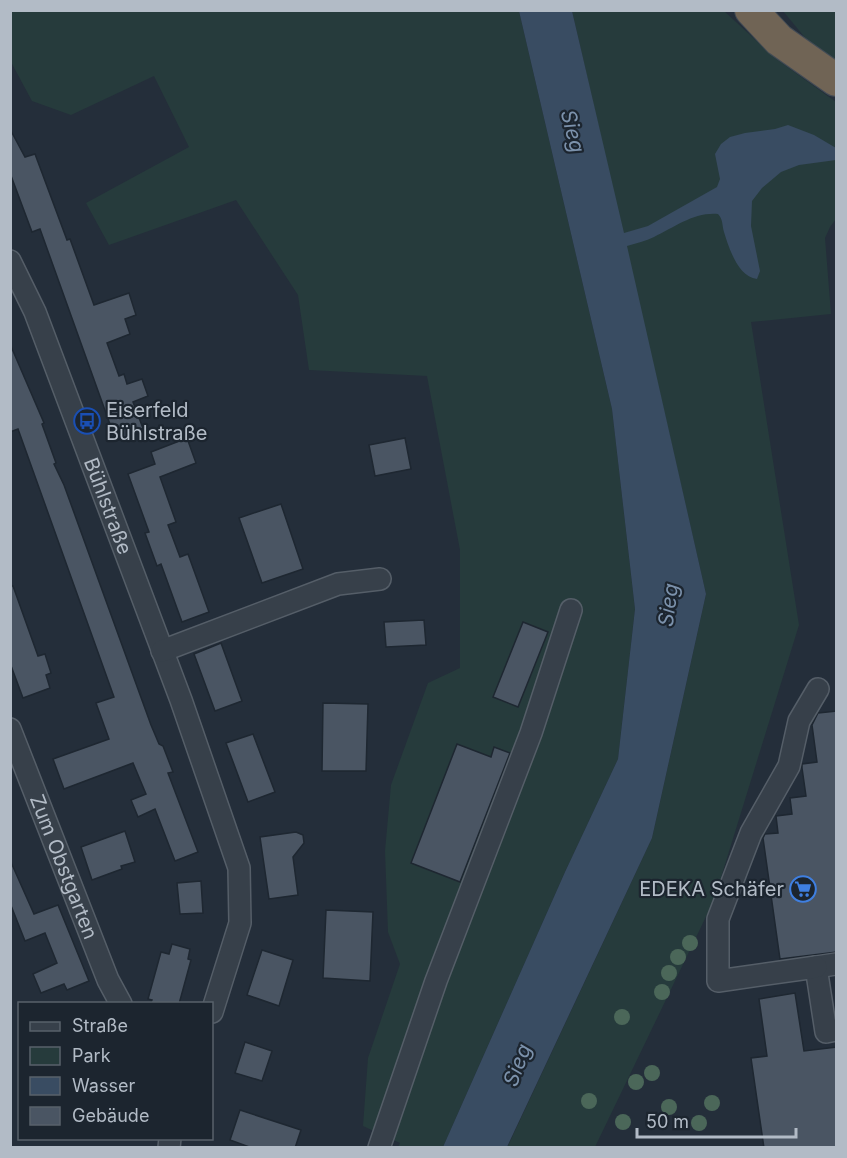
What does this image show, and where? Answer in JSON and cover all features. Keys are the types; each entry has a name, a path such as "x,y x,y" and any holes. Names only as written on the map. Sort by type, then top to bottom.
{"highway":[{"path":"752,10 779,40 837,80"}],"street":[{"name":"Bühlstraße","path":"10,261 35,312 181,700 239,868 240,923 213,1009"},
{"path":"162,651 338,584 380,579"},
{"path":"379,1148 436,981 531,733 571,610"},
{"path":"818,688 799,721 789,766 752,833 718,919 718,981 826,965 826,1032 837,1030"},
{"name":"Zum Obstgarten","path":"10,729 108,980 120,1002"}],"green space":[{"path":"10,11 519,11 612,409 635,609 618,759 565,872 443,1147 398,1147 400,1143 363,1126 368,1058 400,964 388,932 385,851 391,785 428,683 460,668 460,550 427,376 309,370 298,295 236,200 109,245 86,203 189,147 154,76 71,115 32,101 11,62"},
{"path":"572,11 724,11 775,58 836,102 836,219 825,238 831,314 751,322 799,625 714,900 595,1147 507,1148 652,838 706,594"},
{"path":"783,11 836,11 836,60 807,40"}],"water":[{"name":"Sieg","path":"519,11 572,11 624,233 648,226 717,187 720,179 715,154 721,144 730,137 788,125 814,135 836,148 836,160 799,165 781,172 762,188 752,201 751,226 760,271 757,279 745,273 735,261 718,214 701,215 651,238 627,246 706,594 652,838 507,1147 443,1147 565,872 618,759 635,609 612,409"}],"building":[{"path":"10,129 25,157 35,154 94,305 129,293 136,315 125,319 130,334 107,343 119,376 124,374 127,384 142,379 148,396 133,402 144,431 116,441 40,229 32,232 10,173"},
{"path":"10,344 44,423 42,424 56,463 54,464 64,485 151,725 159,744 163,746 173,772 168,773 198,852 175,861 155,809 138,817 131,800 146,794 133,763 64,789 53,759 109,739 96,703 114,697 18,429 10,432"},
{"path":"187,438 196,463 160,477 176,522 168,525 180,557 188,554 209,612 182,622 161,564 157,566 145,533 149,532 128,474 155,464 151,452"},
{"path":"405,438 411,469 375,476 369,445"},
{"path":"281,504 303,569 262,583 239,518"},
{"path":"10,586 13,586 38,656 45,654 51,673 46,675 50,688 23,698 10,663"},
{"path":"424,620 426,645 386,647 384,622"},
{"path":"523,622 548,632 518,707 493,697"},
{"path":"221,643 242,701 215,711 194,654"},
{"path":"323,703 368,704 366,771 322,771"},
{"name":"EDEKA Schäfer","path":"837,711 837,952 780,959 763,838 765,834 778,833 776,816 792,814 790,798 806,796 802,764 817,762 812,725 818,713"},
{"path":"253,734 275,792 248,802 226,743"},
{"path":"457,744 491,757 494,747 510,753 460,882 411,863"},
{"path":"125,831 135,862 92,880 81,847"},
{"path":"296,832 303,835 304,843 293,857 298,895 269,899 260,837"},
{"path":"10,860 34,914 58,905 89,981 67,990 64,984 41,993 33,974 57,963 45,933 25,941 10,903"},
{"path":"201,881 203,913 180,914 177,883"},
{"path":"326,910 373,912 370,981 323,978"},
{"path":"172,944 190,949 188,959 191,960 180,1002 151,1002 152,1000 148,999 161,952 169,954"},
{"path":"262,950 293,960 279,1006 247,995"},
{"path":"795,993 804,1051 837,1047 837,1148 764,1148 751,1058 767,1056 759,999"},
{"path":"245,1042 272,1051 262,1081 235,1073"},
{"path":"240,1110 301,1130 295,1148 252,1148 230,1140"}],"place":[{"name":"Eiserfeld Bühlstraße","path":"87,421"},
{"name":"EDEKA Schäfer","path":"803,889"}]}
